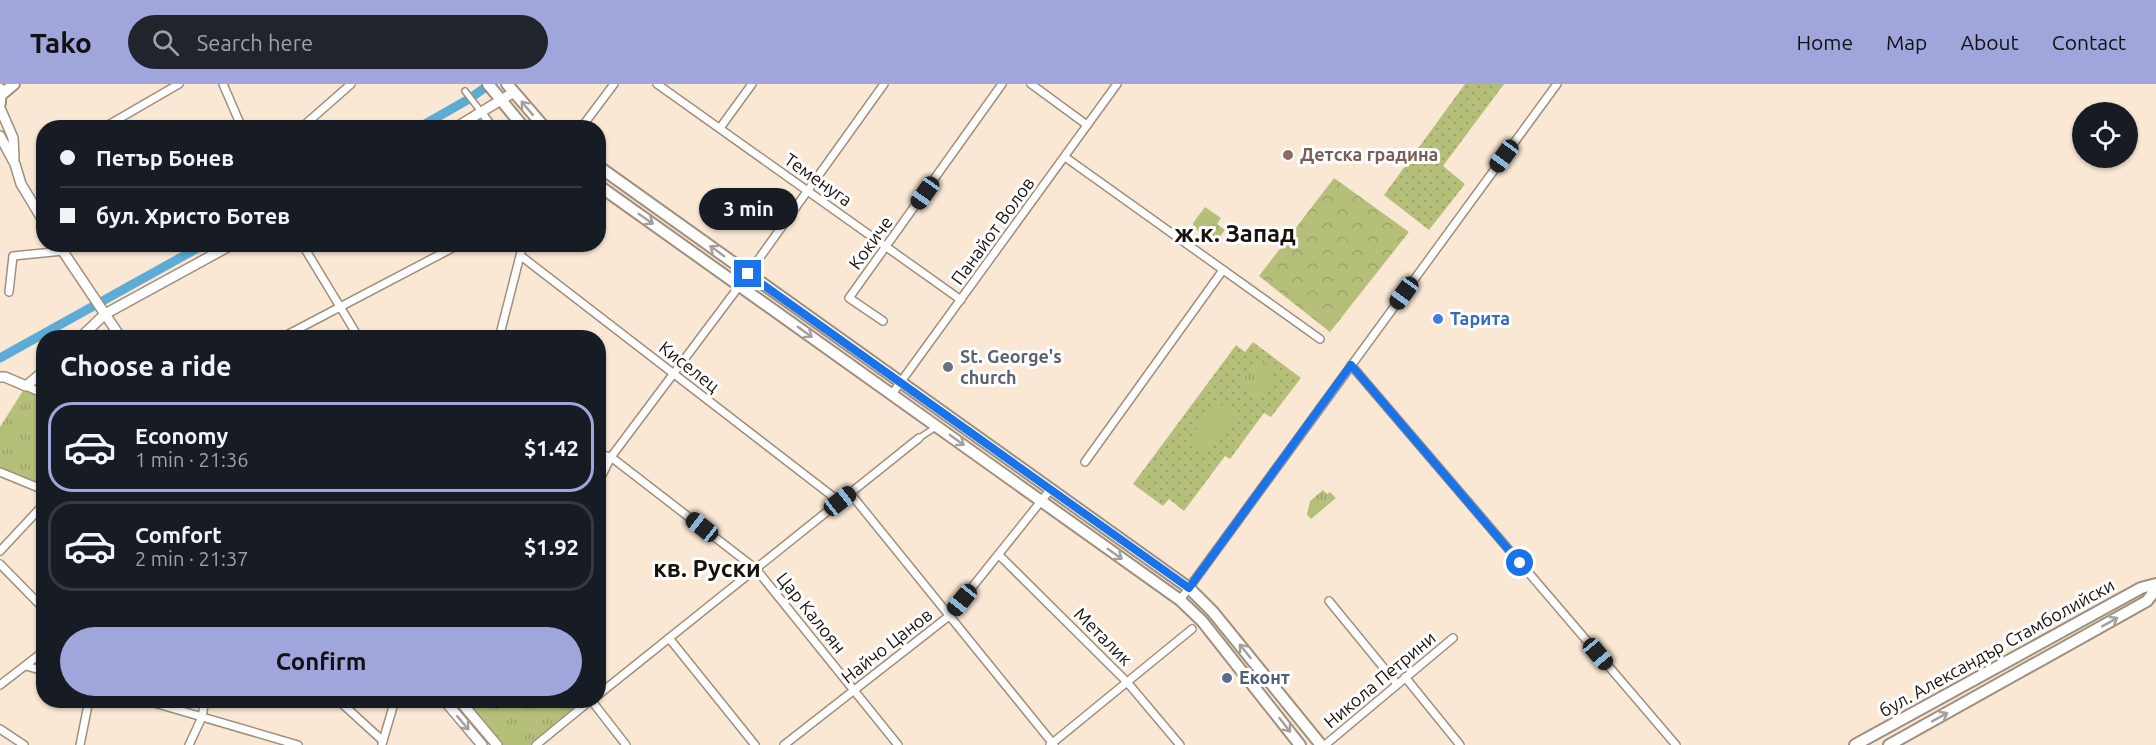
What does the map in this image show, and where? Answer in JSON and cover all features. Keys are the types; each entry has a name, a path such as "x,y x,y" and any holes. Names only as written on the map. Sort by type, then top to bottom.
{"main road":[{"path":"1,96 14,84"},
{"path":"488,84 517,120"},
{"path":"511,88 538,120"},
{"path":"0,89 0,103"},
{"path":"606,172 1189,588 1213,612 1323,745"},
{"path":"606,191 1180,600 1202,621 1300,745"},
{"name":"бул. Александър Стамболийски","path":"1855,745 2141,588 2156,584"},
{"name":"бул. Александър Стамболийски","path":"1889,745 2147,602 2156,589"}],"street":[{"path":"117,120 179,84"},
{"path":"223,84 239,120"},
{"path":"310,120 351,84"},
{"path":"587,120 614,84"},
{"name":"Теменуга","path":"657,84 961,300"},
{"path":"720,128 752,84"},
{"path":"748,274 884,84"},
{"name":"Кокиче","path":"883,321 849,298 1002,84"},
{"path":"1031,84 1087,125"},
{"name":"Панайот Волов","path":"892,394 1117,84"},
{"path":"1180,600 1557,84"},
{"path":"467,120 500,99 511,88"},
{"path":"466,92 487,120"},
{"path":"0,108 13,138 15,164"},
{"path":"0,136 15,164 21,184 36,209"},
{"path":"1065,157 1320,339"},
{"path":"9,292 14,256 38,252"},
{"path":"64,252 116,330"},
{"path":"88,330 105,314 218,252"},
{"path":"307,252 354,330"},
{"path":"295,330 444,252"},
{"path":"501,330 522,252"},
{"name":"Киселец","path":"521,256 840,501"},
{"path":"1085,462 1223,270"},
{"path":"606,467 611,457 675,375 740,285"},
{"path":"1351,365 1676,745"},
{"path":"0,377 5,376 36,390"},
{"path":"26,386 36,378"},
{"path":"606,689 937,426"},
{"name":"Цар Калоян","path":"606,456 611,457 756,569 898,745"},
{"path":"0,472 36,487"},
{"name":"Найчо Цанов","path":"784,745 949,616 1050,490"},
{"path":"850,493 1052,744 1202,621"},
{"path":"0,551 36,513"},
{"name":"Металик","path":"999,555 1127,682 1180,745"},
{"path":"0,564 36,601"},
{"path":"1329,601 1397,684"},
{"path":"669,638 755,745"},
{"name":"Никола Петрини","path":"1323,745 1453,638"},
{"path":"0,685 36,658"},
{"path":"26,666 36,669"},
{"path":"1405,677 1460,745"},
{"path":"80,745 87,708"},
{"path":"171,708 298,745"},
{"path":"189,745 202,717 204,708"},
{"path":"346,708 382,743 393,708"},
{"path":"451,708 482,745"},
{"path":"466,708 497,745"},
{"path":"536,745 582,708"},
{"path":"597,708 626,745"},
{"path":"0,729 24,745"}],"green space":[{"path":"1465,84 1504,84 1443,166 1465,184 1429,230 1384,195"},
{"path":"1334,178 1409,232 1330,332 1259,276"},
{"path":"1205,207 1221,218 1217,224 1225,230 1215,243 1194,228 1193,223"},
{"path":"1253,342 1301,378 1271,417 1264,413 1230,459 1225,456 1184,511 1169,499 1163,506 1133,484 1236,345 1245,352"},
{"path":"1260,358 1274,368 1269,374 1271,380 1258,397 1240,383"},
{"path":"26,386 36,391 36,487 0,472 0,427"},
{"path":"1217,402 1235,416 1205,456 1187,443"},
{"path":"1323,490 1327,494 1330,492 1336,498 1311,519 1307,515 1310,501"},
{"path":"465,708 581,708 536,745 497,745"}],"waterway":[{"path":"432,120 490,84"},
{"path":"50,330 191,252"},
{"path":"0,358 36,338"}],"place":[{"name":"Детска градина","path":"1288,155"},
{"name":"Тарита","path":"1438,319"},
{"name":"St. George's church","path":"948,367"},
{"name":"Еконт","path":"1227,678"}],"district":[{"name":"ж.к. Запад","path":"1235,234"},
{"name":"кв. Руски","path":"707,569"}],"route":[{"path":"748,274 1189,588 1351,365 1520,563"}]}
